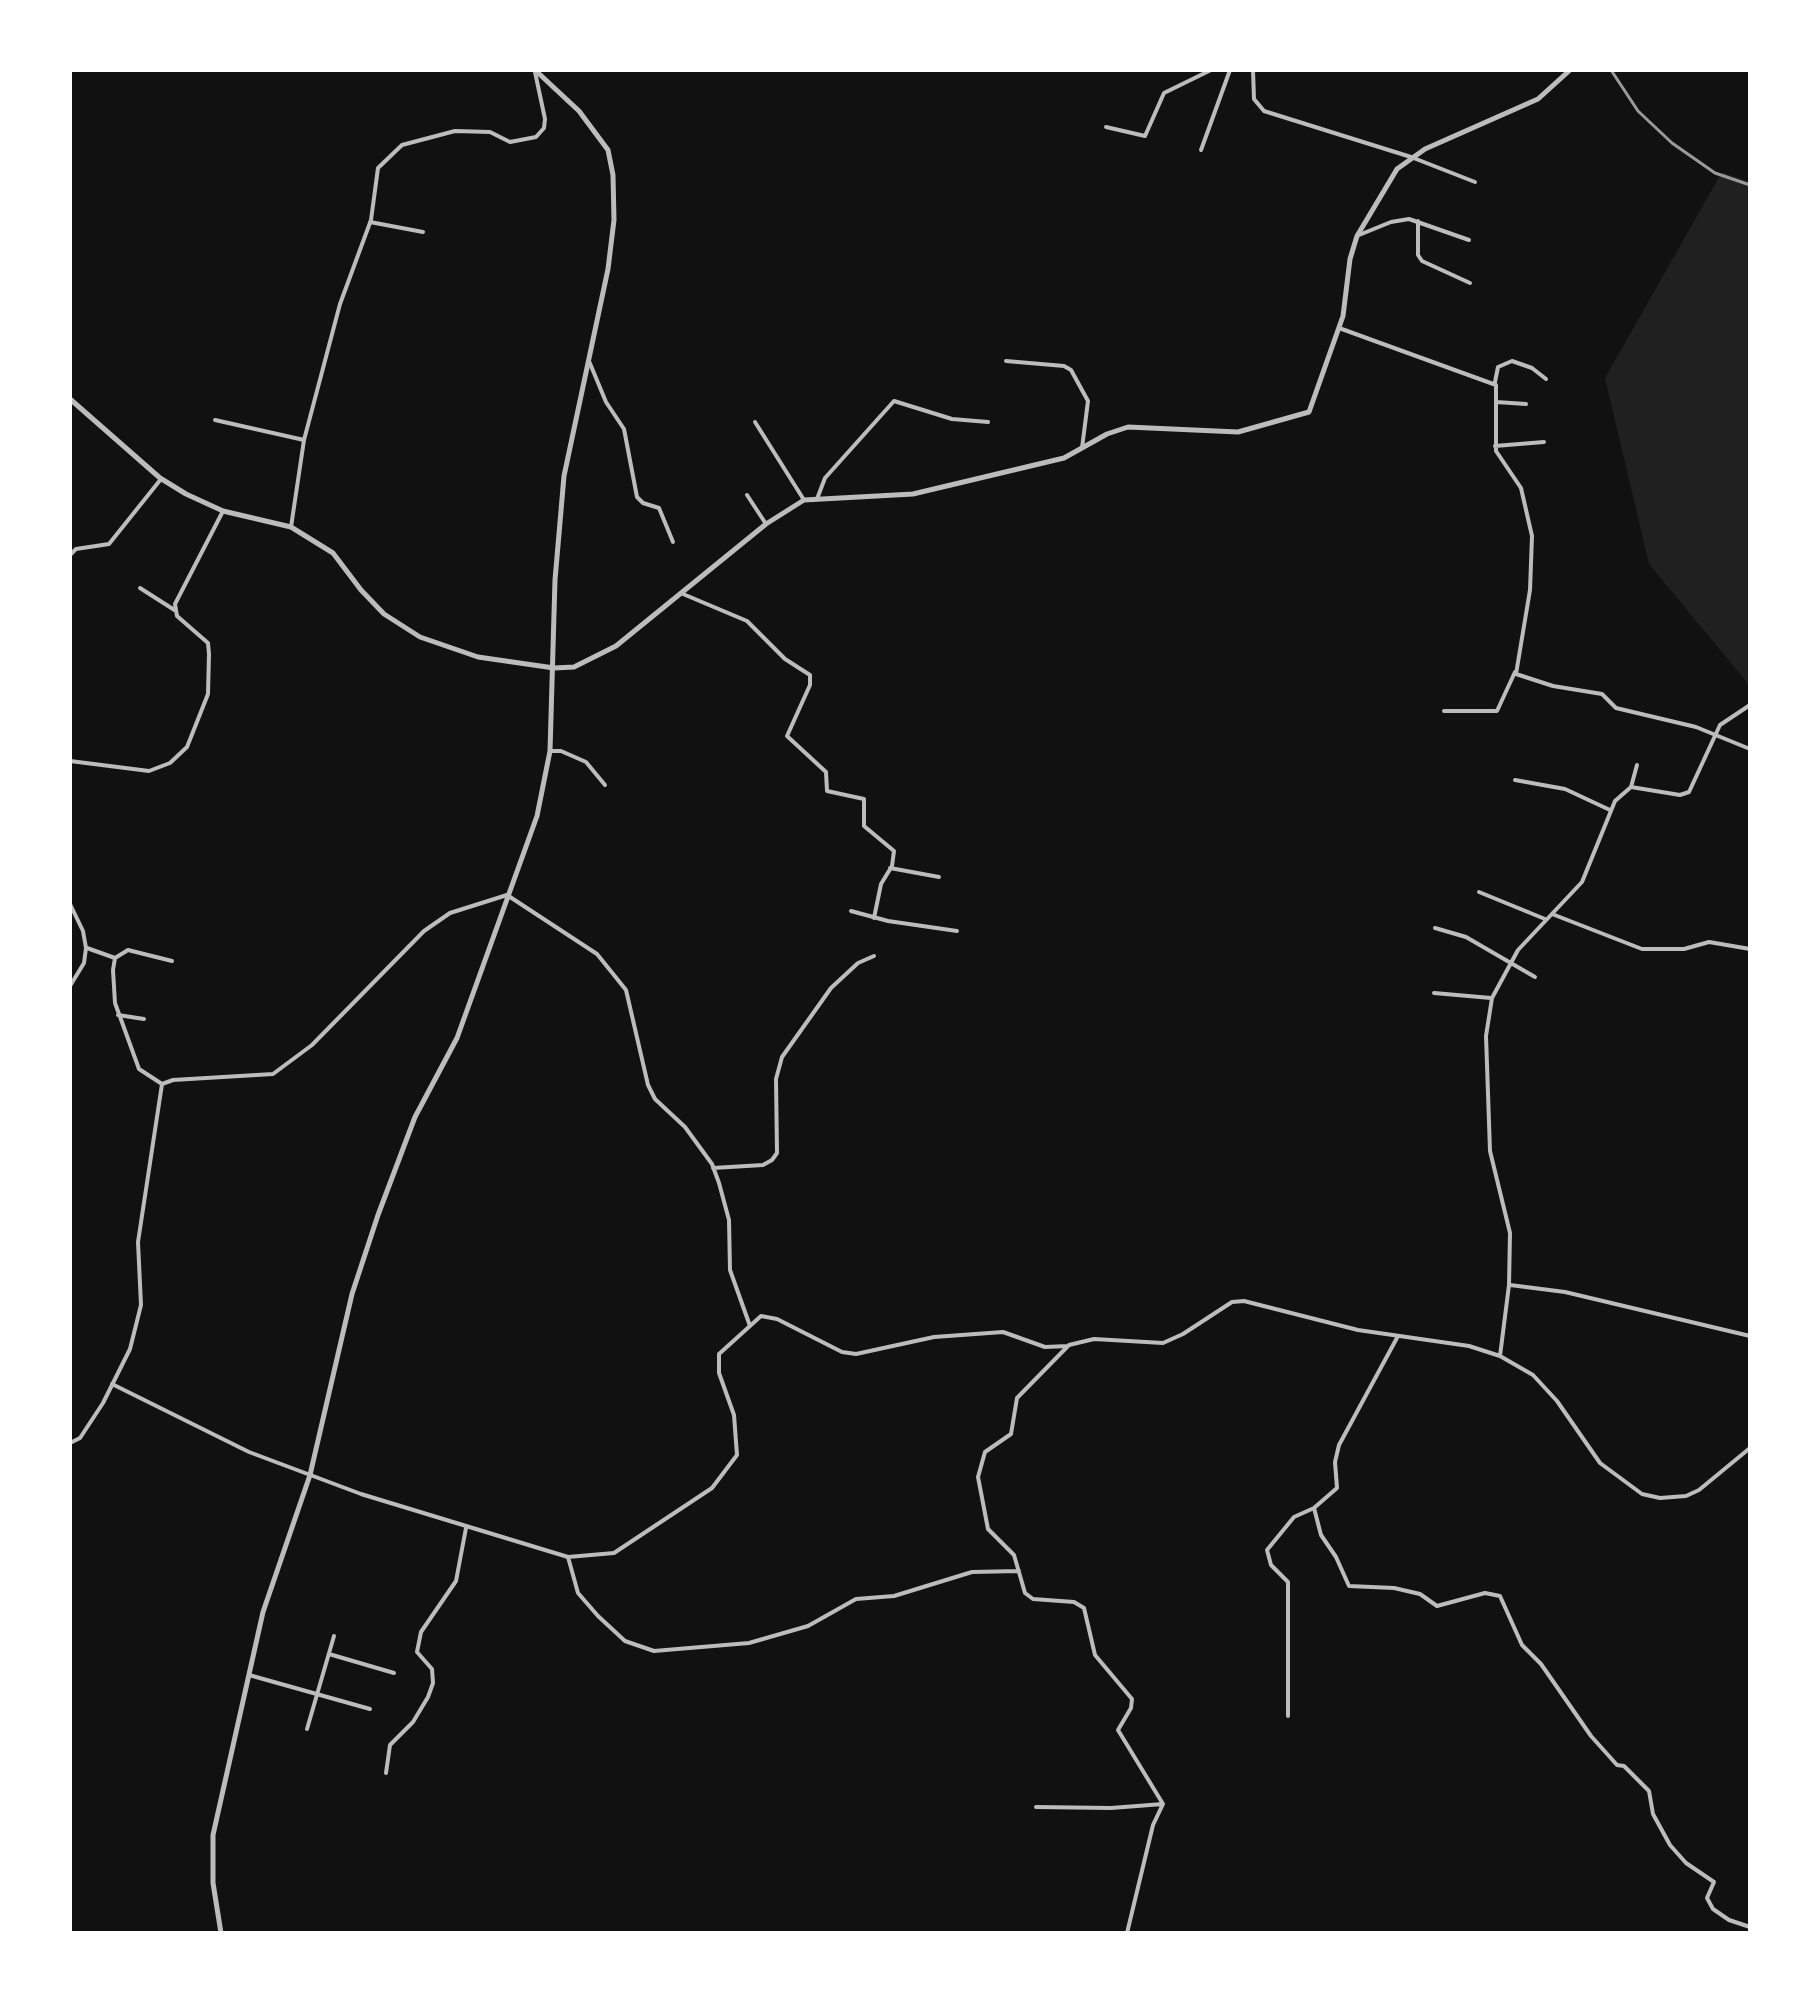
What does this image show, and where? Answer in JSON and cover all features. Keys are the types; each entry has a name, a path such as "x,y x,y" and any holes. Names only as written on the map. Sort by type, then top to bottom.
{"street":[{"path":"291,527 304,440 340,304 370,222 376,172 402,145 455,131 490,132 510,142 536,137 544,128 545,119 535,70"},
{"path":"221,1933 213,1883 213,1835 263,1612 310,1475 352,1294 378,1215 415,1117 457,1038 537,816 550,751 555,580 564,476 614,220 613,175 608,150 597,131 535,70"},
{"path":"1106,127 1145,136 1164,93 1211,70"},
{"path":"1201,150 1230,70"},
{"path":"1253,70 1254,99 1264,111 1411,157 1475,182"},
{"path":"70,399 161,479 223,511 291,527 333,553 384,614 420,637 478,657 554,668 574,667 601,656 683,594 766,524 804,500 844,501 913,494 1064,458 1082,451 1107,434 1128,427 1238,432 1303,415 1315,402 1324,361 1339,328 1357,236 1397,169 1411,157 1497,114 1538,99 1570,70"},
{"path":"1357,236 1399,220 1418,221 1469,240"},
{"path":"1418,221 1418,255 1422,261 1470,283"},
{"path":"370,222 423,232"},
{"path":"1339,328 1495,382"},
{"path":"589,358 606,402 624,429 637,497 643,503 659,508 673,542"},
{"path":"1006,361 1071,370 1088,401 1082,451"},
{"path":"1444,711 1497,711 1515,672 1530,590 1532,536 1521,488 1495,446 1495,382 1498,367 1512,361 1532,368 1546,379"},
{"path":"817,499 825,478 894,401 952,419 988,422"},
{"path":"1496,402 1526,404"},
{"path":"215,420 304,440"},
{"path":"755,422 804,500"},
{"path":"1495,446 1544,442"},
{"path":"70,555 76,549 109,544 161,479"},
{"path":"747,495 766,524"},
{"path":"176,611 179,595 223,511"},
{"path":"70,761 149,771 170,763 187,747 208,694 208,643 176,611 140,588"},
{"path":"683,594 747,621 785,659 810,675 810,685 787,736 826,772 827,791 864,799 864,826 895,854 881,884 874,918"},
{"path":"1515,672 1521,677 1553,686 1602,694 1616,708 1715,735 1750,749"},
{"path":"1631,787 1680,795 1689,792 1724,720 1750,705"},
{"path":"550,751 574,755 586,762 605,785"},
{"path":"1500,1356 1509,1285 1510,1233 1490,1151 1486,1036 1492,998 1509,965 1545,919 1582,882 1610,810 1631,787 1637,765"},
{"path":"1515,780 1565,789 1610,810"},
{"path":"890,868 939,877"},
{"path":"1479,892 1545,919"},
{"path":"162,1084 173,1080 273,1074 312,1045 424,931 450,913 507,895"},
{"path":"507,895 610,965 626,990 648,1085 655,1099 685,1127 713,1168 729,1220 730,1270 750,1326"},
{"path":"70,904 83,931 86,948 84,963 70,986"},
{"path":"851,911 874,918 957,931"},
{"path":"1552,914 1591,926 1617,941 1642,949 1684,949 1709,942 1750,949"},
{"path":"1435,928 1466,937 1509,965 1535,977"},
{"path":"86,948 115,958"},
{"path":"115,958 128,950 172,961"},
{"path":"713,1168 763,1165 772,1160 777,1153 776,1079 782,1057 831,988 858,963 874,956"},
{"path":"115,958 118,1015 139,1069 162,1084"},
{"path":"1434,993 1492,998"},
{"path":"118,1015 144,1019"},
{"path":"70,1443 80,1438 130,1349 141,1305 138,1242 162,1084"},
{"path":"1509,1285 1565,1292 1750,1336"},
{"path":"112,1384 249,1452 466,1528 568,1557 614,1553 712,1488 737,1455 734,1415 719,1373 719,1354 761,1316 770,1316 842,1352 856,1354 934,1337 1003,1332 1045,1347 1068,1346 1094,1339 1163,1343 1238,1300 1328,1323 1469,1346 1500,1356 1533,1375 1557,1401 1600,1463 1642,1494 1660,1498 1686,1496 1699,1490 1750,1448"},
{"path":"1288,1716 1288,1582 1268,1561 1267,1550 1294,1517 1314,1508 1337,1488 1335,1462 1339,1445 1398,1336"},
{"path":"1068,1346 1017,1398 1011,1434 995,1443 980,1458 978,1477 985,1523 1007,1546 1021,1571 1027,1595 1074,1602 1086,1612 1095,1655 1132,1699 1131,1708 1118,1730 1163,1804"},
{"path":"1314,1508 1321,1535 1336,1557 1349,1586 1394,1588 1420,1594 1437,1606 1485,1593 1500,1596 1522,1645 1541,1664 1591,1736 1617,1765 1624,1766 1649,1791 1653,1814 1670,1845 1686,1863 1714,1882 1707,1898 1713,1909 1729,1920 1750,1927"},
{"path":"386,1773 390,1745 413,1722 428,1697 432,1669 417,1652 421,1632 456,1581 466,1528"},
{"path":"568,1557 578,1593 598,1616 625,1641 654,1651 741,1644 808,1626 856,1599 894,1596 972,1572 1021,1571"},
{"path":"307,1729 334,1636"},
{"path":"329,1654 394,1673"},
{"path":"249,1675 370,1709"},
{"path":"1036,1807 1111,1808 1163,1804"},
{"path":"1127,1933 1153,1825 1163,1804"}],"shaded area":[{"path":"1722,172 1750,182 1750,686 1649,564 1605,378"}],"railway":[{"path":"1611,70 1638,111 1672,143 1715,173 1750,185"}]}
